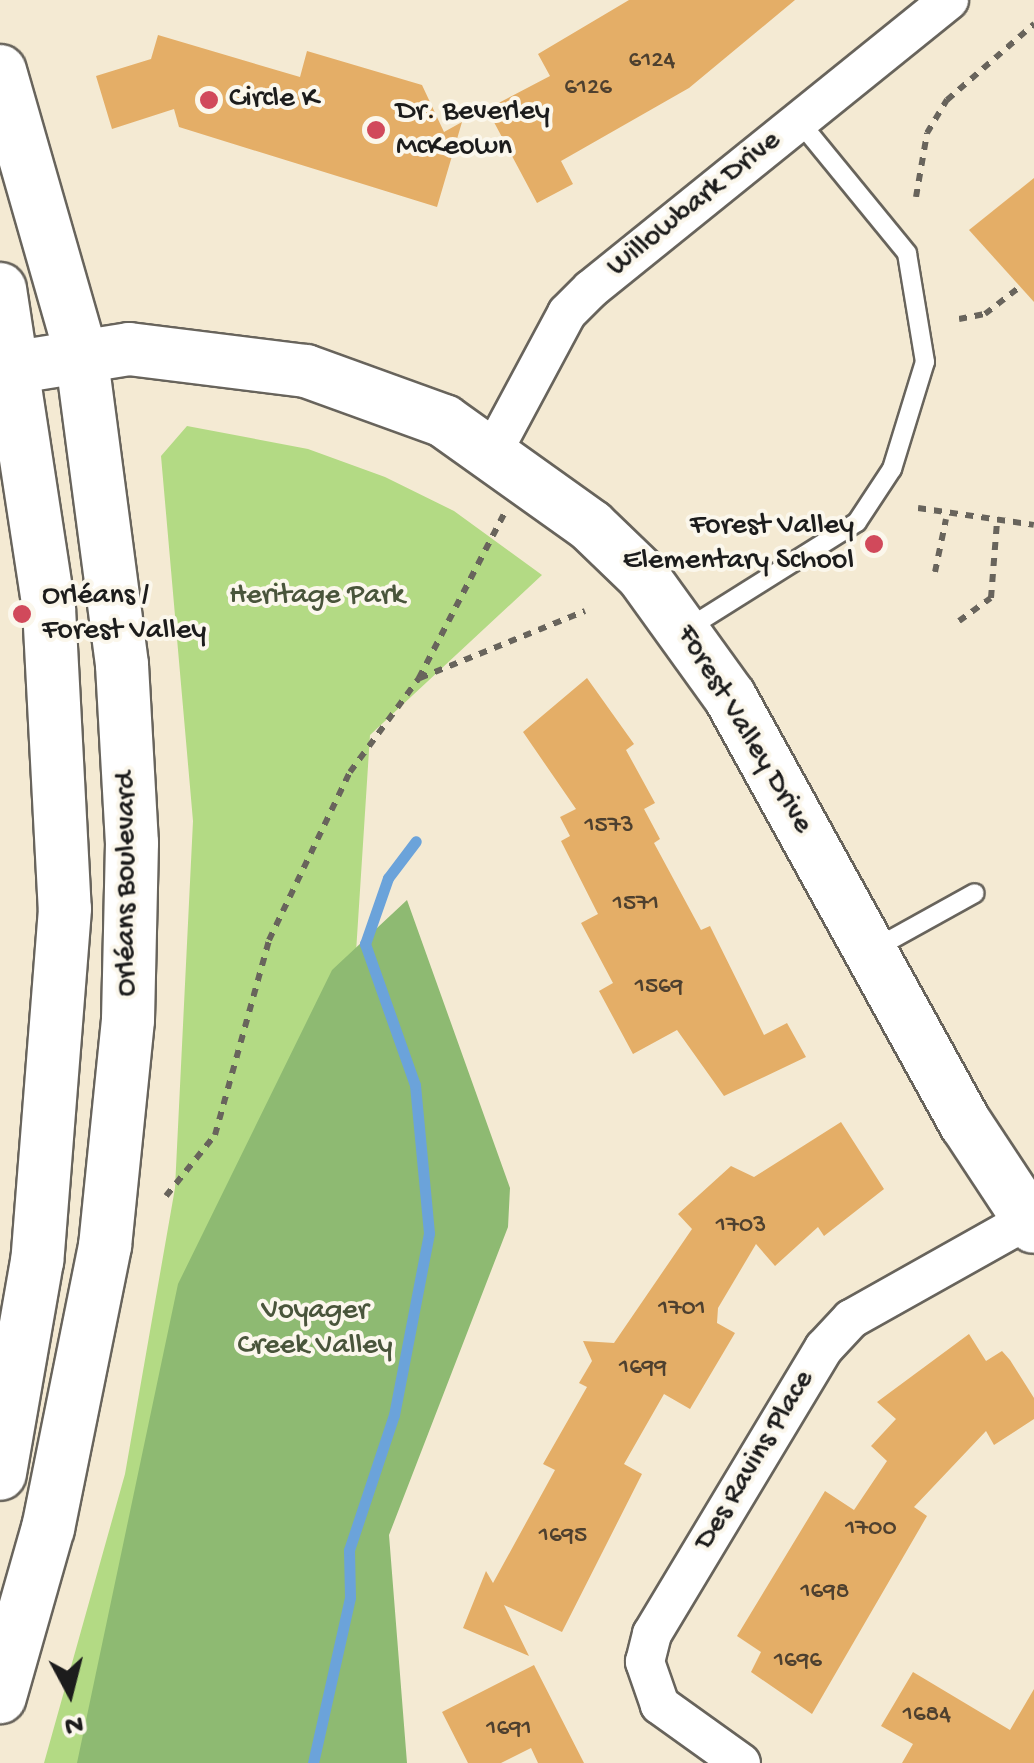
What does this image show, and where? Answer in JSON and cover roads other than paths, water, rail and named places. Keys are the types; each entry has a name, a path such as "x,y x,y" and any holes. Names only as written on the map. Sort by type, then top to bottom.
{"main road":[{"name":"Orléans Boulevard","path":"0,71 80,353 128,754 128,1020 90,1337 0,1696"},
{"path":"0,289 17,366 57,690 64,909 37,1261 0,1474"},
{"name":"Forest Valley Drive","path":"17,366 80,353 158,351 306,370 444,420 591,526 685,630 1032,1223"}],"street":[{"name":"Willowbark Drive","path":"508,464 568,314 949,0"},
{"name":"Des Ravins Place","path":"741,1763 660,1705 645,1662 652,1634 824,1348 851,1320 1032,1223"}],"lane":[{"path":"685,630 857,522 892,469 925,362 907,253 799,121"},
{"path":"870,952 975,893"}],"waterway":[{"path":"313,1763 350,1597 349,1550 394,1415 429,1233 415,1085 365,944 388,878 416,841"}],"place":[{"name":"Circle K","path":"209,100"},
{"name":"Dr. Beverley McKeown","path":"376,130"},
{"name":"Forest Valley Elementary School","path":"874,544"},
{"name":"Orléans / Forest Valley","path":"22,614"}],"park label":[{"name":"Heritage Park","path":"317,597"},
{"name":"Voyager Creek Valley","path":"315,1329"}]}
